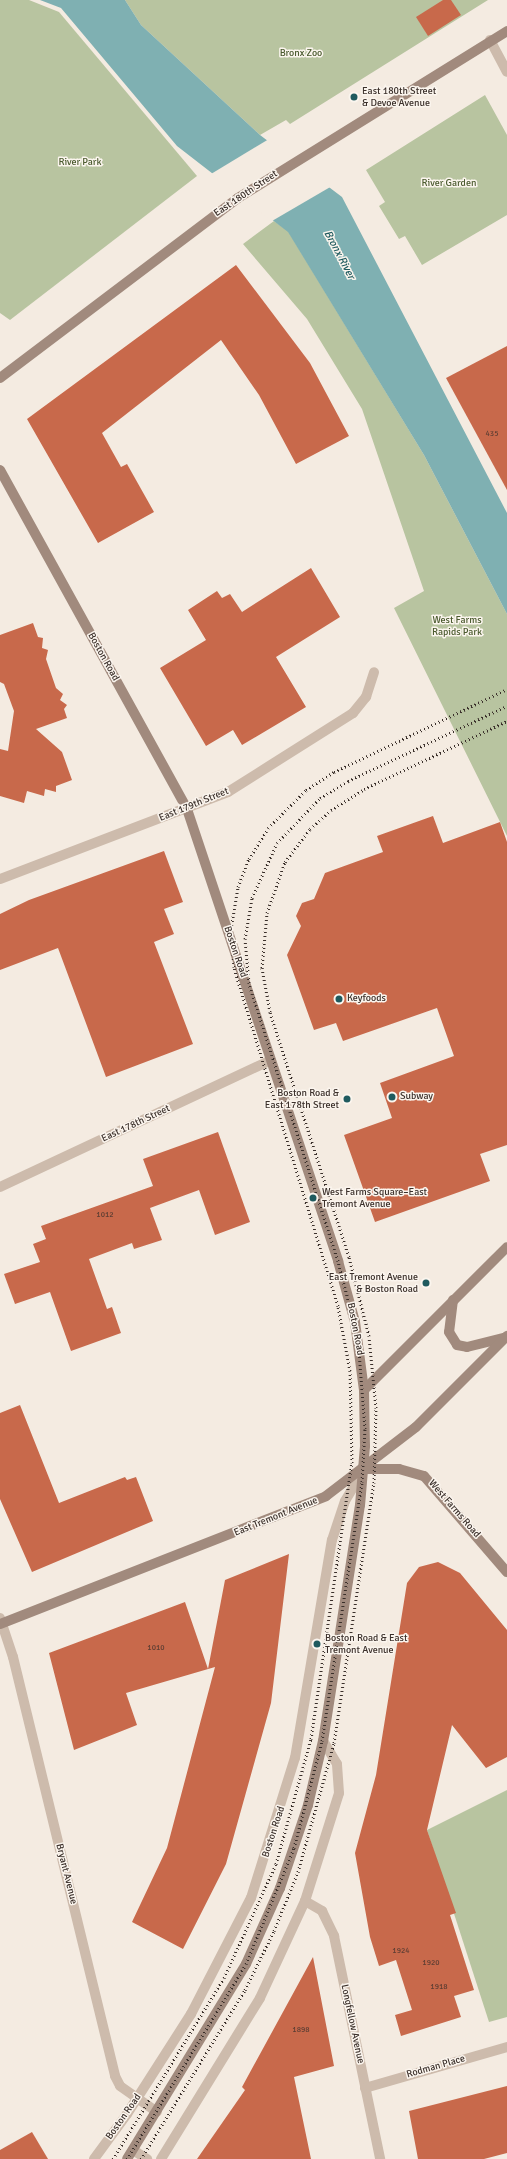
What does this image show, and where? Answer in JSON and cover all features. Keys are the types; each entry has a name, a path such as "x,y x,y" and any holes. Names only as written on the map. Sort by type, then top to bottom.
{"main road":[{"name":"East 180th Street","path":"0,378 238,198 490,40 507,31"},
{"name":"Boston Road","path":"0,470 187,809 344,1281 358,1338 364,1390 364,1469 323,1741 301,1826 264,1926 223,2005 130,2155"},
{"path":"364,1390 507,1247"},
{"path":"453,1300 449,1332 457,1345 467,1347 506,1337"},
{"name":"East Tremont Avenue","path":"1,1622 314,1503 364,1469 431,1414 506,1337"},
{"name":"West Farms Road","path":"364,1469 399,1469 424,1476 507,1572"}],"street":[{"path":"490,40 507,72"},
{"name":"East 179th Street","path":"0,879 187,809 233,789 348,716 366,697 374,672"},
{"name":"East 178th Street","path":"0,1187 271,1060"},
{"name":"Boston Road","path":"94,2159 137,2099 225,1953 265,1860 295,1758 332,1540 345,1501 364,1469"},
{"name":"Bryant Avenue","path":"1,1622 115,2076 120,2086 156,2112"},
{"path":"160,2159 260,1998 305,1901 340,1793 337,1764 323,1741"},
{"name":"Longfellow Avenue","path":"305,1901 322,1911 332,1930 380,2159"},
{"name":"Rodman Place","path":"366,2088 507,2047"},
{"path":"130,2155 147,2159"}],"green space":[{"name":"River Park","path":"0,0 29,0 59,12 197,176 10,320 0,313"},
{"name":"Bronx Zoo","path":"125,0 488,0 290,124 286,120 260,135 141,25"},
{"name":"River Garden","path":"485,95 507,135 507,215 422,265 405,236 399,239 379,206 385,202 366,170"},
{"name":"West Farms Rapids Park","path":"274,221 288,231 424,455 507,614 507,836 394,608 424,591 362,409 307,319 243,244"},
{"path":"507,1790 507,2017 489,2022 427,1830"}],"water":[{"name":"Bronx River","path":"40,0 125,0 141,25 260,135 342,197 507,513 507,614 424,455 288,232 177,146 61,8"}],"pier":[{"path":"269,139 332,186 272,221 211,174"}],"building":[{"path":"443,0 451,0 461,15 428,36 416,17"},
{"path":"236,265 310,363 349,436 296,464 259,395 221,340 102,433 121,467 127,464 154,512 98,543 27,419"},
{"path":"507,346 507,490 446,378"},
{"path":"311,568 340,617 276,657 306,707 242,745 233,730 206,746 160,668 206,640 188,610 217,591 222,598 230,594 242,612"},
{"path":"33,623 38,637 43,638 42,648 48,650 46,659 56,688 63,694 60,700 67,705 64,709 67,718 36,729 62,752 72,780 56,786 56,792 45,789 44,796 27,791 24,803 0,796 0,749 8,751 14,711 4,684 0,682 0,635"},
{"path":"433,816 443,843 500,822 507,842 507,1145 480,1154 490,1181 375,1222 344,1135 392,1118 380,1083 454,1056 437,1008 343,1041 336,1023 314,1030 287,955 301,926 296,916 302,903 314,899 325,873 383,852 377,836"},
{"path":"164,851 183,902 164,909 174,934 154,942 193,1044 106,1077 58,948 0,970 0,914 29,900"},
{"path":"218,1132 250,1222 215,1235 199,1190 150,1208 162,1240 134,1249 132,1243 89,1259 107,1309 112,1307 121,1333 71,1351 50,1292 15,1304 4,1274 40,1262 33,1244 46,1239 41,1226 153,1186 143,1159"},
{"path":"20,1405 59,1503 125,1477 127,1480 136,1477 153,1521 32,1572 0,1499 0,1413"},
{"path":"289,1554 271,1703 226,1864 183,1949 132,1922 167,1848 215,1667 126,1693 137,1725 74,1750 49,1653 185,1602 208,1669 225,1580"},
{"path":"438,1562 460,1573 507,1630 507,1757 486,1768 452,1725 427,1830 456,1913 450,1915 474,1990 454,1996 461,2017 401,2036 395,2015 412,2010 396,1960 379,1966 370,1937 355,1853 376,1775 407,1583 419,1567"},
{"path":"313,1957 334,2066 294,2077 311,2159 197,2159 245,2090 242,2087"},
{"path":"507,2086 507,2153 484,2159 418,2159 409,2111"},
{"path":"32,2132 48,2159 0,2159 0,2150"}],"railway":[{"path":"113,2159 224,1978 276,1864 311,1739 352,1463 350,1371 338,1306 234,967 231,929 238,887 249,859 268,828 306,790 334,772 507,689"},
{"path":"127,2159 246,1964 294,1848 322,1741 362,1482 365,1429 358,1338 338,1261 249,983 245,939 252,898 277,843 320,798 348,781 507,706"},
{"path":"141,2159 245,1990 274,1931 298,1872 334,1743 374,1483 376,1408 369,1336 349,1257 270,1012 262,968 267,913 285,862 310,829 331,810 364,789 507,721"}],"place":[{"name":"East 180th Street & Devoe Avenue","path":"354,97"},
{"name":"Keyfoods","path":"339,999"},
{"name":"Subway","path":"392,1097"},
{"name":"Boston Road & East 178th Street","path":"347,1099"},
{"name":"West Farms Square–East Tremont Avenue","path":"313,1198"},
{"name":"East Tremont Avenue & Boston Road","path":"426,1283"},
{"name":"Boston Road & East Tremont Avenue","path":"317,1644"}]}
